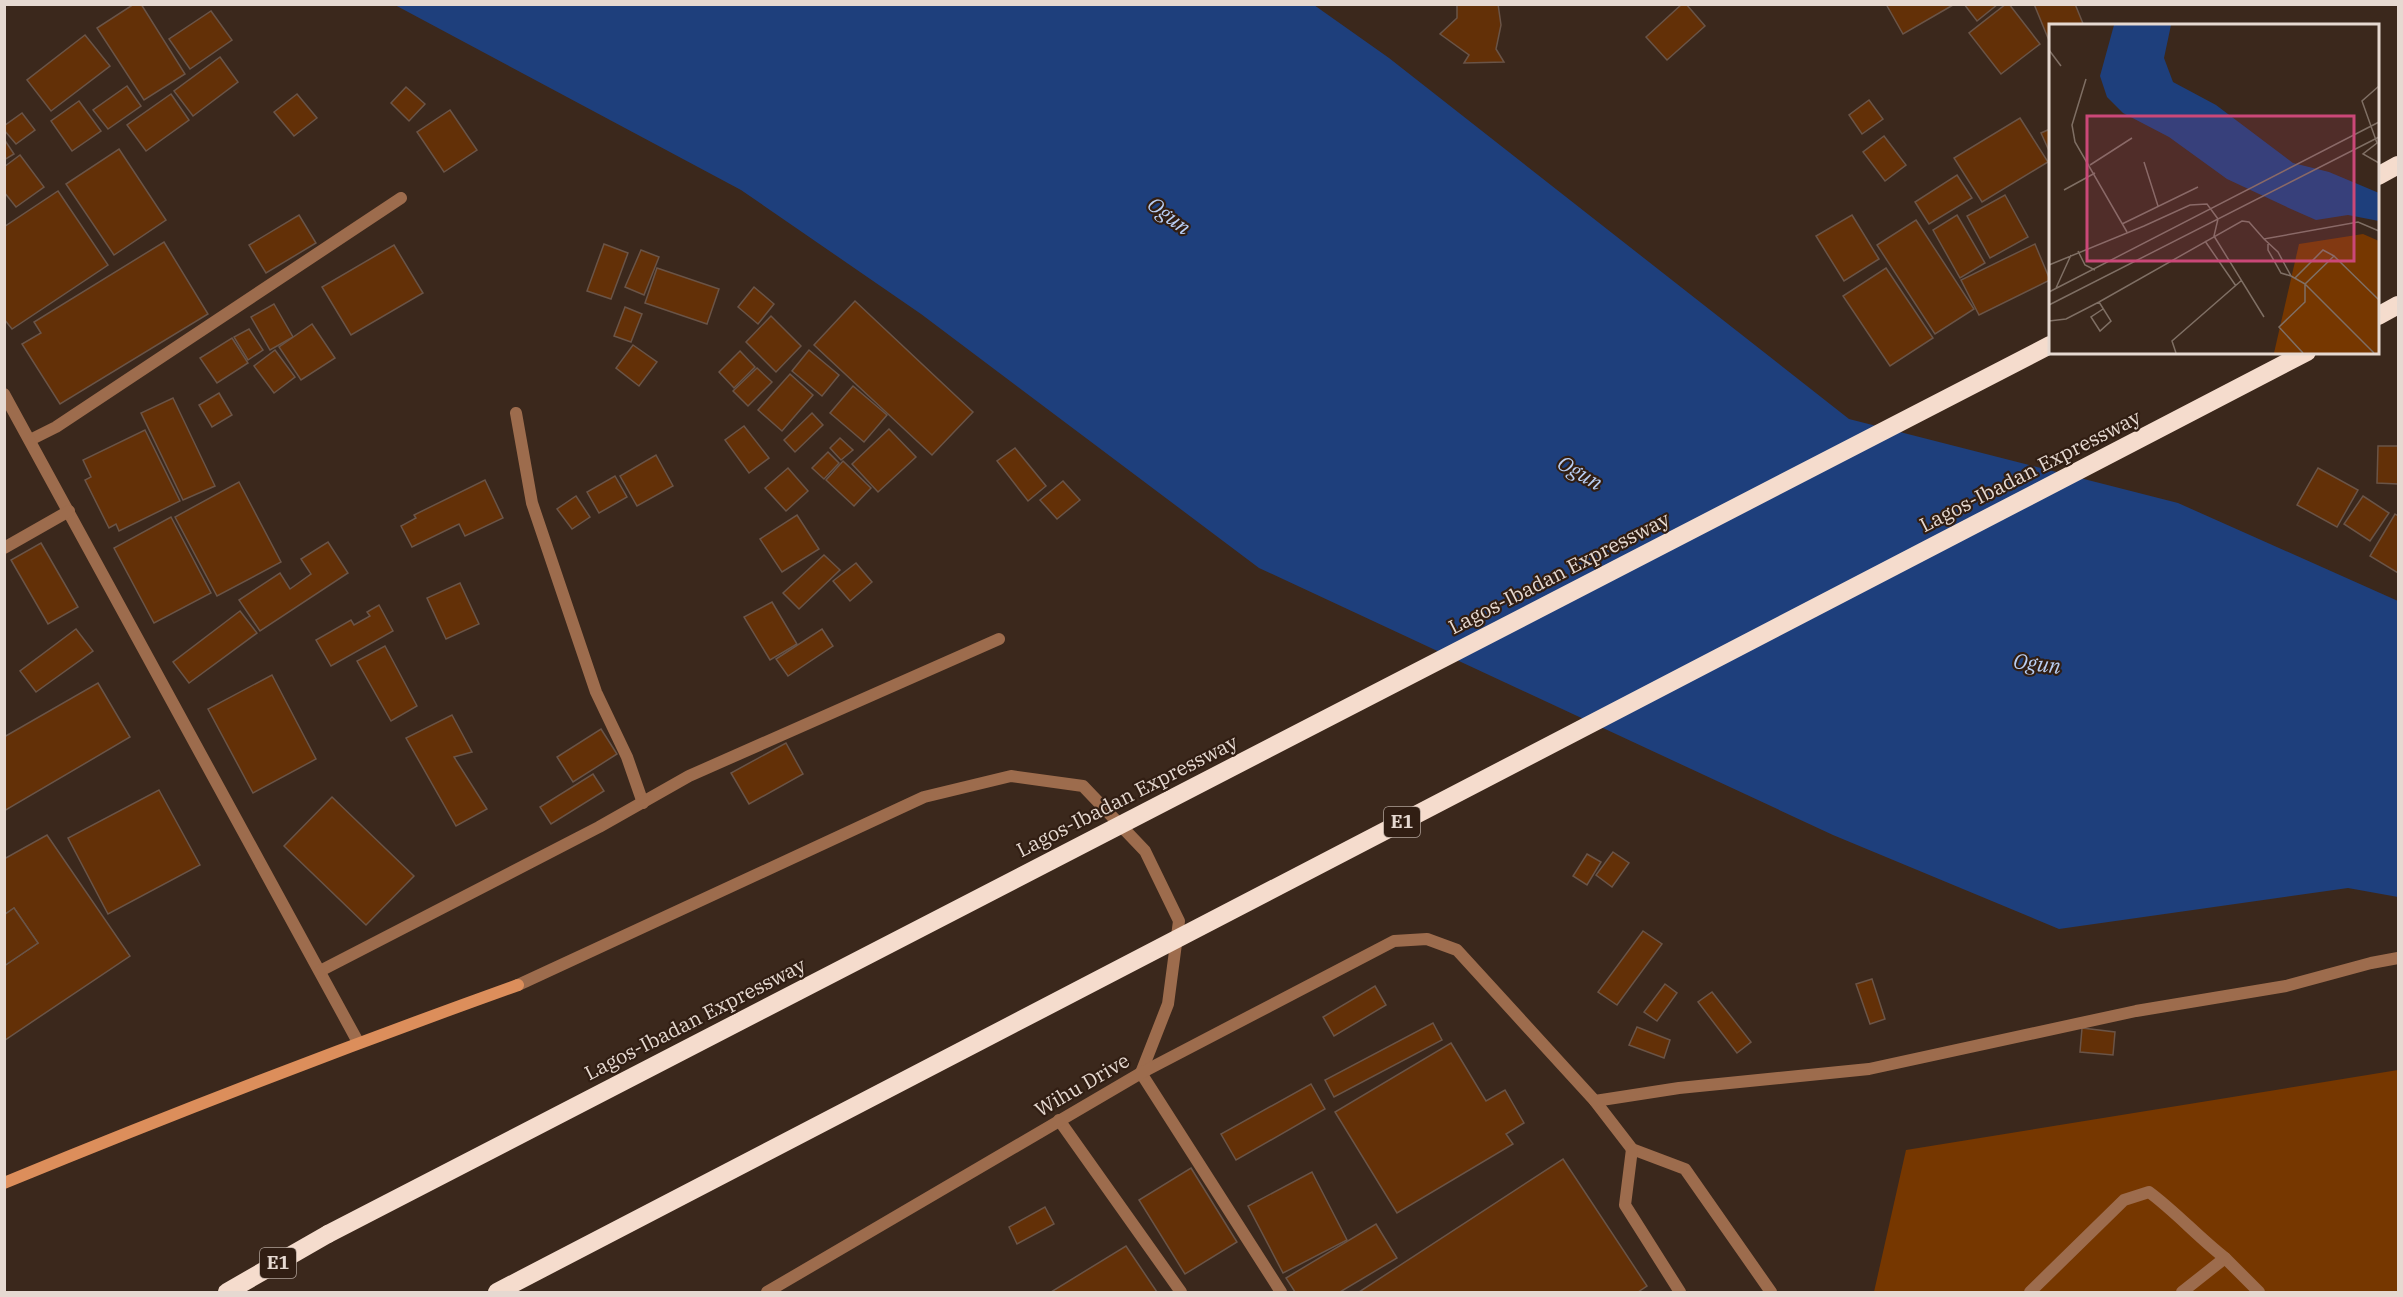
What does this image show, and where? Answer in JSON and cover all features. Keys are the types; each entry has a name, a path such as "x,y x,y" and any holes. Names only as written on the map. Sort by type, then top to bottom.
{"highway":[{"path":"2379,175 2398,165"},
{"path":"2379,315 2398,305"},
{"name":"Lagos-Ibadan Expressway","path":"227,1293 328,1234 2049,346"},
{"name":"Lagos-Ibadan Expressway","path":"496,1293 2303,354"}],"main road":[{"path":"4,1183 181,1110 358,1042 518,985"}],"street":[{"path":"30,440 66,421 401,198"},
{"path":"4,394 358,1042"},
{"path":"516,414 532,503 596,692 627,757 643,803"},
{"path":"4,548 69,511"},
{"path":"320,971 643,803 689,776 999,639"},
{"path":"518,985 924,797 1011,776 1083,786 1145,850 1179,921 1168,1004 1141,1073 1281,1293"},
{"name":"Wihu Drive","path":"767,1293 1141,1073 1394,941 1427,939 1457,950 1595,1101"},
{"path":"1771,1293 1684,1169 1632,1149 1595,1101 1679,1088 1869,1069 2136,1011 2286,986 2398,958"},
{"path":"1059,1120 1180,1293"},
{"path":"1632,1149 1625,1205 1680,1293"},
{"path":"2030,1293 2124,1200 2149,1192 2173,1210 2194,1234 2224,1258 2259,1293"},
{"path":"2182,1293 2224,1258"}],"shaded area":[{"path":"2398,1070 2398,1292 1874,1292 1906,1150"}],"water":[{"name":"Ogun","path":"395,5 1314,5 1389,58 1849,419 2178,503 2398,601 2398,897 2348,888 2059,929 1833,835 1259,568 921,314 741,190"}],"building":[{"path":"134,4 141,4 185,74 144,100 97,28"},
{"path":"1457,4 1498,4 1501,25 1496,49 1504,62 1464,63 1469,55 1440,34 1457,18"},
{"path":"1682,4 1686,4 1705,26 1667,60 1646,37"},
{"path":"1886,4 1952,4 1953,5 1903,34"},
{"path":"1964,4 1998,4 1977,21"},
{"path":"2009,4 2040,44 2001,74 1969,33"},
{"path":"2034,4 2075,4 2083,24 2049,24 2049,41"},
{"path":"211,11 232,40 190,69 169,39"},
{"path":"85,35 110,66 51,111 27,80"},
{"path":"220,57 238,82 193,116 174,91"},
{"path":"127,86 141,106 108,129 93,110"},
{"path":"406,87 425,104 409,121 391,103"},
{"path":"171,94 189,120 146,151 127,125"},
{"path":"297,94 317,118 294,136 274,112"},
{"path":"1869,100 1883,119 1862,134 1849,115"},
{"path":"79,101 101,131 72,151 51,121"},
{"path":"450,110 477,150 444,172 417,132"},
{"path":"22,113 35,130 16,144 4,130 4,126"},
{"path":"2020,118 2048,162 1982,202 1954,158"},
{"path":"2049,129 2049,151 2041,133"},
{"path":"1884,136 1906,165 1885,181 1863,152"},
{"path":"4,139 14,154 4,160"},
{"path":"119,149 166,220 114,255 66,184"},
{"path":"20,155 44,187 16,207 4,192 4,167"},
{"path":"1957,175 1972,198 1929,224 1915,202"},
{"path":"58,191 108,265 12,329 4,319 4,227"},
{"path":"2005,195 2028,237 1990,258 1967,216"},
{"path":"299,215 316,243 266,273 249,245"},
{"path":"1852,215 1879,259 1844,281 1816,236"},
{"path":"1957,215 1985,263 1960,278 1933,230"},
{"path":"1916,220 1974,309 1935,334 1877,245"},
{"path":"164,242 208,314 60,404 22,344 41,333 34,322"},
{"path":"604,244 628,253 611,299 587,291"},
{"path":"2035,244 2049,278 2049,280 1979,315 1961,280"},
{"path":"394,245 423,293 351,335 322,287"},
{"path":"641,250 659,257 644,295 625,287"},
{"path":"657,268 719,289 707,324 645,303"},
{"path":"1886,268 1933,338 1890,366 1843,296"},
{"path":"754,287 774,304 758,324 738,307"},
{"path":"855,301 973,412 932,455 814,345"},
{"path":"274,304 293,337 270,350 251,317"},
{"path":"625,307 642,314 631,342 614,336"},
{"path":"771,316 801,346 776,372 746,342"},
{"path":"312,324 335,358 301,380 279,347"},
{"path":"249,329 263,350 248,360 234,337"},
{"path":"232,338 248,363 217,383 200,358"},
{"path":"633,345 657,362 639,386 616,368"},
{"path":"275,350 295,377 274,393 254,366"},
{"path":"809,350 839,375 822,396 792,371"},
{"path":"740,351 755,367 734,388 719,372"},
{"path":"757,368 772,382 748,406 733,391"},
{"path":"790,374 813,395 782,431 758,410"},
{"path":"853,386 887,415 864,442 830,413"},
{"path":"219,393 232,415 212,427 199,405"},
{"path":"173,398 215,486 183,500 141,413"},
{"path":"812,413 823,425 795,452 784,440"},
{"path":"744,426 769,458 749,473 725,440"},
{"path":"889,429 916,457 878,492 852,464"},
{"path":"145,430 180,501 119,531 116,524 109,528 85,480 91,477 83,460"},
{"path":"840,438 853,450 841,460 830,448"},
{"path":"2378,446 2398,446 2398,484 2377,483"},
{"path":"1015,448 1046,486 1028,501 997,461"},
{"path":"828,452 839,463 824,479 812,468"},
{"path":"656,455 673,486 637,506 620,476"},
{"path":"843,461 871,488 854,506 826,480"},
{"path":"788,468 808,491 786,511 765,488"},
{"path":"2318,468 2358,490 2337,527 2297,505"},
{"path":"615,476 627,497 599,513 587,492"},
{"path":"485,480 503,518 465,536 459,524 412,547 401,526 416,518 414,515"},
{"path":"1063,481 1080,500 1057,519 1040,500"},
{"path":"239,482 281,562 217,596 175,517"},
{"path":"576,496 590,517 572,529 557,509"},
{"path":"2363,496 2389,513 2370,541 2344,524"},
{"path":"2395,514 2398,516 2398,573 2370,556"},
{"path":"797,515 819,549 782,572 760,539"},
{"path":"171,517 211,593 154,623 114,548"},
{"path":"328,542 348,573 260,631 239,600 280,573 290,589 311,574 301,559"},
{"path":"41,543 78,607 48,624 11,560"},
{"path":"824,555 840,570 799,609 783,593"},
{"path":"856,563 872,582 850,601 833,581"},
{"path":"460,583 479,624 446,639 427,598"},
{"path":"772,602 797,644 770,660 744,617"},
{"path":"379,605 393,631 331,666 316,640 351,620 354,625 370,616 367,612"},
{"path":"240,611 257,633 189,683 173,662"},
{"path":"76,629 93,651 36,692 20,671"},
{"path":"822,629 833,646 788,676 776,659"},
{"path":"385,646 417,706 391,721 357,661"},
{"path":"272,675 316,759 253,793 208,709"},
{"path":"98,683 130,737 4,811 4,737"},
{"path":"452,715 472,752 454,757 487,809 456,826 406,738"},
{"path":"601,729 617,754 573,782 557,757"},
{"path":"786,743 803,774 749,804 731,773"},
{"path":"593,774 604,791 551,824 540,807"},
{"path":"159,790 200,865 108,914 68,838"},
{"path":"332,797 414,876 366,925 284,846"},
{"path":"47,835 130,956 5,1040 4,966 38,943 14,908 4,915 4,859"},
{"path":"1613,852 1629,863 1612,887 1596,875"},
{"path":"1587,854 1601,862 1587,885 1573,876"},
{"path":"14,908 38,943 4,966 4,915"},
{"path":"1643,931 1662,944 1617,1005 1598,992"},
{"path":"1872,979 1885,1019 1870,1024 1856,984"},
{"path":"1665,984 1677,993 1657,1021 1644,1012"},
{"path":"1375,986 1386,1005 1334,1036 1323,1017"},
{"path":"1712,992 1751,1042 1737,1053 1698,1002"},
{"path":"1433,1023 1442,1040 1334,1097 1325,1080"},
{"path":"1637,1027 1670,1040 1664,1058 1629,1045"},
{"path":"2082,1028 2115,1032 2113,1055 2080,1052"},
{"path":"1451,1043 1486,1101 1505,1090 1524,1123 1506,1134 1513,1144 1397,1213 1335,1112"},
{"path":"1311,1084 1325,1109 1236,1160 1221,1134"},
{"path":"1563,1159 1647,1286 1638,1292 1359,1292"},
{"path":"1191,1168 1237,1242 1185,1274 1139,1200"},
{"path":"1312,1172 1347,1240 1283,1273 1248,1206"},
{"path":"1045,1207 1054,1224 1017,1244 1009,1227"},
{"path":"1376,1224 1397,1258 1340,1292 1295,1292 1286,1278"},
{"path":"1126,1246 1157,1292 1051,1292"}]}
